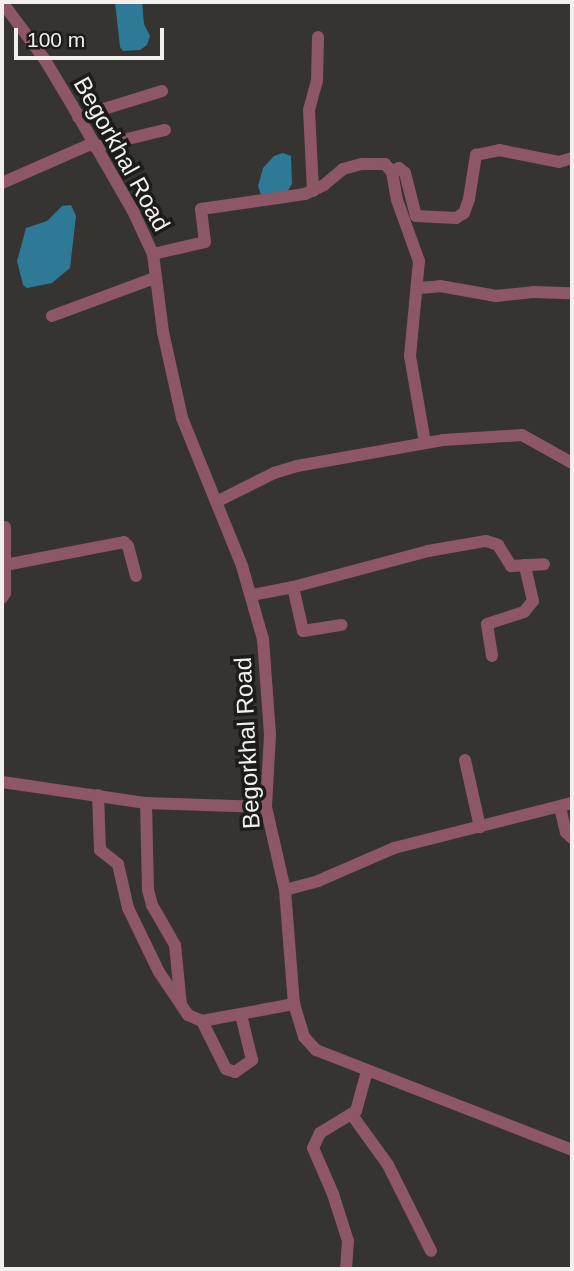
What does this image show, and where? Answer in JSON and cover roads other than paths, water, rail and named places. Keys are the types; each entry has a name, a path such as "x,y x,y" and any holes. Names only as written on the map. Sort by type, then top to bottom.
{"street":[{"name":"Begorkhal Road","path":"2,3 45,60 133,211 153,254 154,278 185,428 218,501 251,595 263,639 269,683 271,735 266,807 285,890 294,1004 309,1045 368,1071 572,1150"},
{"path":"313,191 309,110 317,81 318,37"},
{"path":"78,117 162,91"},
{"path":"2,183 94,145 165,130"},
{"path":"392,172 400,168 405,173 416,216 456,218 464,213 469,199 476,155 499,150 559,162 572,158"},
{"path":"153,254 205,242 201,209 313,191 351,166 385,164 392,172 397,200 417,250 419,288 410,356 425,443"},
{"path":"52,316 154,278"},
{"path":"419,288 440,286 496,296 533,292 571,293"},
{"path":"218,501 274,472 425,443 522,435 572,463"},
{"path":"2,598 5,527"},
{"path":"251,595 293,587 428,551 486,541 498,545 511,566 544,564"},
{"path":"5,565 124,542 128,546 136,576"},
{"path":"492,656 487,624 524,612 533,601 525,565"},
{"path":"293,587 303,631 342,625"},
{"path":"465,760 480,827"},
{"path":"2,782 146,803 266,807"},
{"path":"98,795 100,850 118,864 128,908 159,972 188,1015 202,1021 294,1004"},
{"path":"146,803 148,890 152,905 176,945 181,1005"},
{"path":"285,890 318,881 394,848 566,805 566,832 572,838"},
{"path":"202,1021 226,1069 235,1073 252,1060 242,1015"},
{"path":"346,1269 348,1241 333,1194 313,1148 320,1133 352,1115 360,1104 368,1071"},
{"path":"352,1115 388,1165 431,1251"}],"water":[{"path":"115,2 142,2 144,24 150,36 147,45 140,50 123,51 120,47"},
{"path":"283,153 291,156 292,184 287,192 262,198 258,186 263,168 274,156"},
{"path":"71,205 76,216 70,268 52,283 27,288 23,285 17,261 26,228 47,221 62,206"}]}
